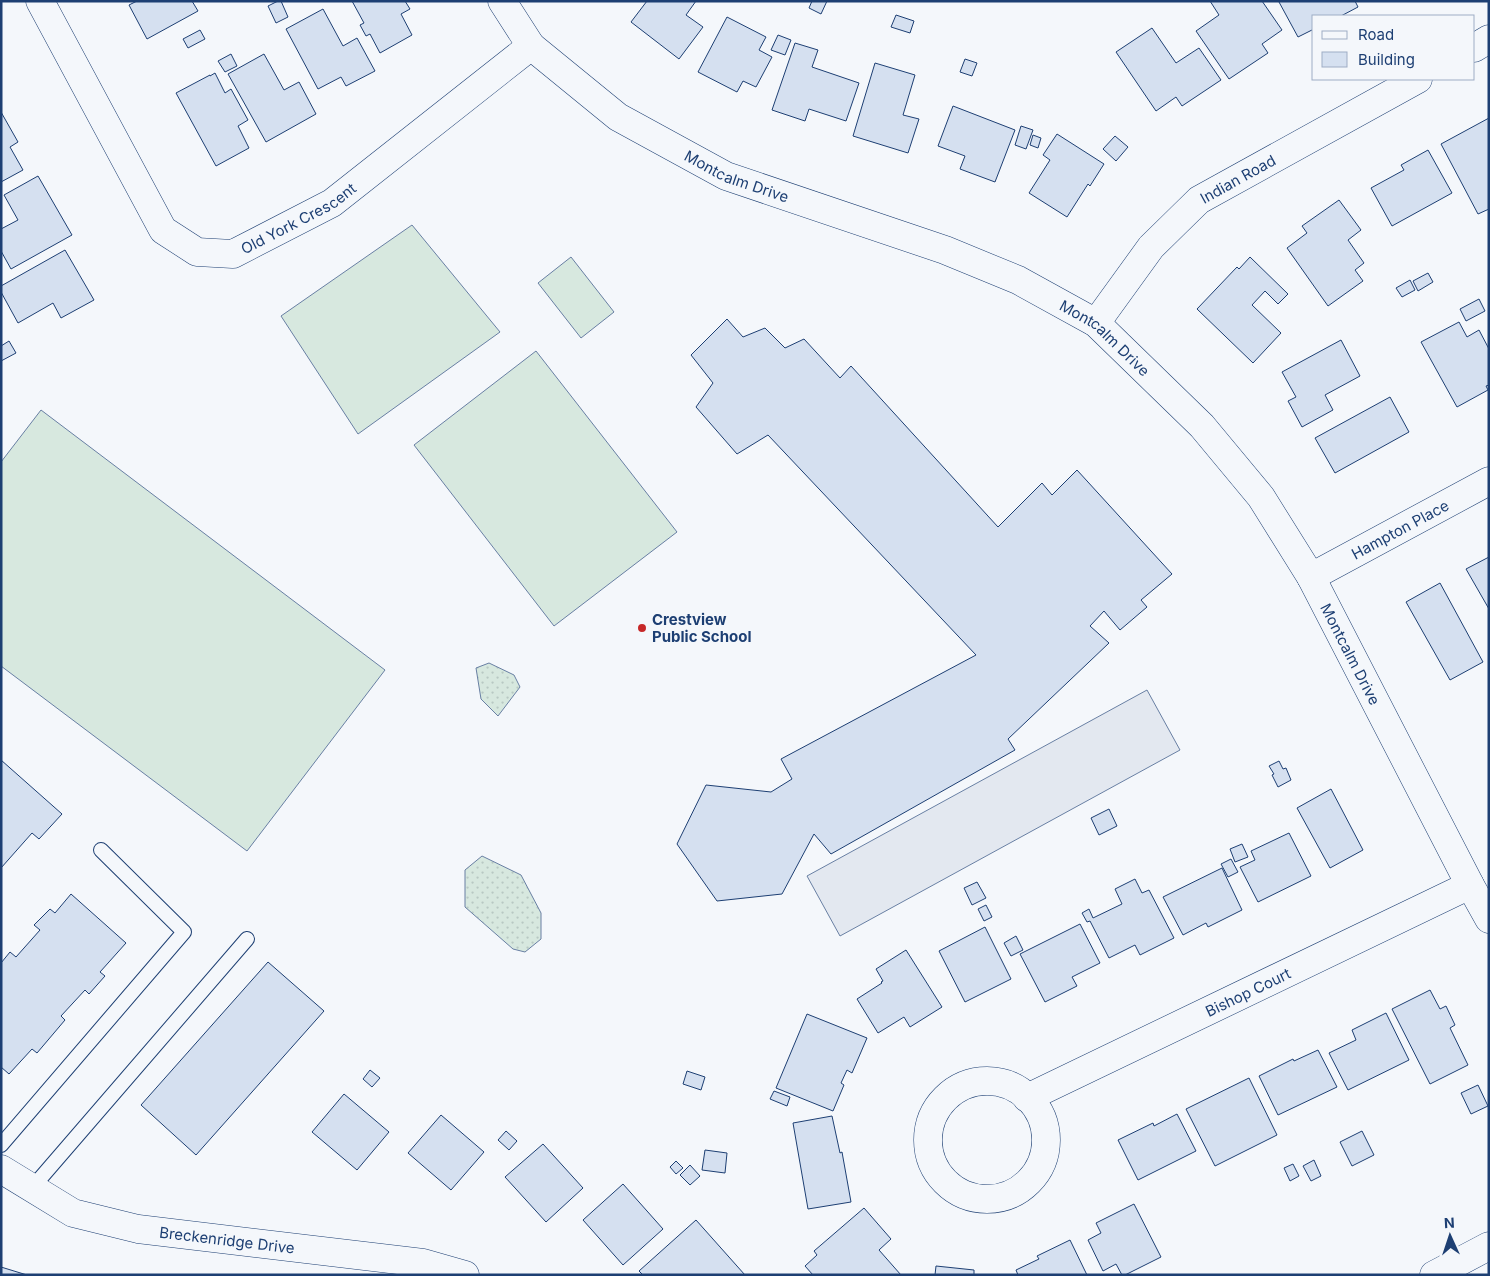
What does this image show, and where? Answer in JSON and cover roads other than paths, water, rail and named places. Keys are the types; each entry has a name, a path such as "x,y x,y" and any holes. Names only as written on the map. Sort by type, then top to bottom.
{"street":[{"name":"Old York Crescent","path":"40,1 163,230 197,252 233,254 332,203 531,46"},
{"name":"Montcalm Drive","path":"502,1 531,46 618,117 726,176 954,254 1018,280 1096,323 1202,426 1260,497 1311,577 1489,919"},
{"path":"1475,47 1489,39"},
{"name":"Indian Road","path":"1096,323 1151,247 1199,200 1416,80"},
{"name":"Hampton Place","path":"1311,577 1489,482"},
{"name":"Bishop Court","path":"1027,1098 1470,885"},
{"path":"991,1081 1019,1090 1027,1098 1040,1111 1047,1138 1044,1157 1035,1175 1023,1187 1004,1197 994,1199 973,1198 950,1187 933,1165 928,1138 930,1126 938,1108 960,1088 971,1083 991,1081"},
{"name":"Breckenridge Drive","path":"1,1170 72,1213 138,1229 423,1263 465,1275"},
{"path":"1434,1275 1489,1246"}],"lane":[{"path":"1,1144 184,932 101,850"},
{"path":"32,1188 247,939"}],"place":[{"name":"Crestview Public School","path":"642,628"}]}
